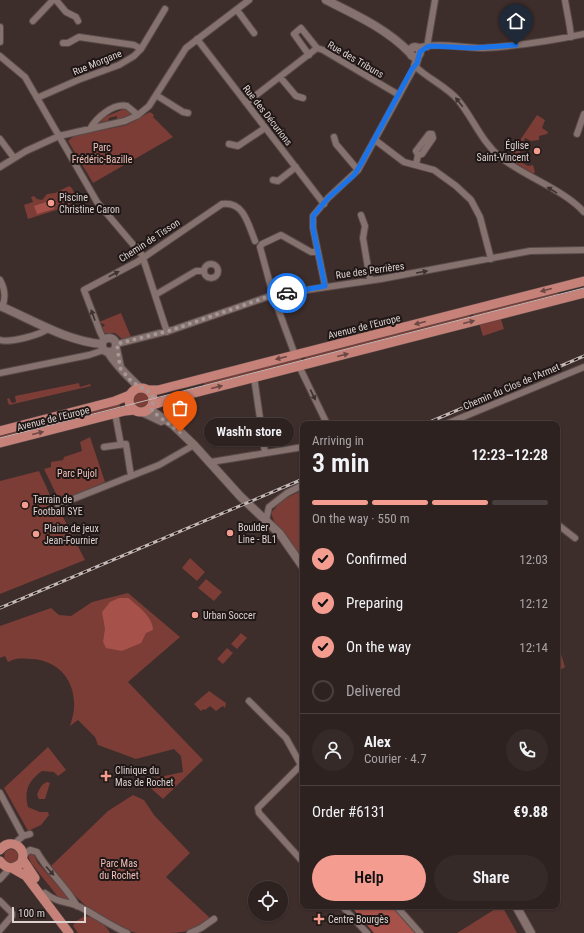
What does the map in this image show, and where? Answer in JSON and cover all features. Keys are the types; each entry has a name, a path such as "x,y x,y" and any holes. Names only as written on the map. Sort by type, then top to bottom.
{"main road":[{"name":"Avenue de l'Europe","path":"0,430 115,401 137,389 158,390 584,281"},
{"name":"Avenue de l'Europe","path":"0,442 115,413 145,409 161,401 584,293"},
{"path":"137,389 153,396 145,409 130,404 137,389"},
{"path":"1,848 8,844 22,845"},
{"path":"11,868 18,866 22,845"},
{"path":"22,845 45,893 70,933"},
{"path":"0,862 26,876 70,933"}],"street":[{"path":"33,21 52,0"},
{"path":"56,0 66,12 76,17 78,21"},
{"path":"0,167 14,158 59,136 125,121 138,116 149,106 183,52 197,39 249,0"},
{"path":"326,0 383,30 415,52"},
{"path":"427,47 435,0"},
{"path":"565,0 566,12 570,19 571,37"},
{"name":"Rue Morgane","path":"37,98 78,80 119,65 134,56 141,49 165,9"},
{"path":"237,10 254,33"},
{"path":"0,28 0,42"},
{"path":"309,55 294,34 301,28 317,48"},
{"path":"415,52 427,47 490,47 545,42 584,34"},
{"path":"62,43 68,43 79,37 134,45 141,49"},
{"name":"Rue des Décurions","path":"197,39 324,204"},
{"name":"Rue des Tribuns","path":"246,103 317,48 323,50 399,95"},
{"path":"325,286 312,219 324,204 358,170 415,66 415,52"},
{"path":"0,56 25,77 97,202 143,257 167,332"},
{"path":"415,66 458,100 484,140 499,156 514,167 575,204 584,212"},
{"path":"280,77 296,96 303,98"},
{"path":"156,95 183,112 188,113"},
{"path":"90,129 99,117 120,106 126,106 138,116"},
{"path":"577,134 584,114"},
{"path":"229,144 238,146 265,128"},
{"path":"334,137 336,144 358,170"},
{"path":"0,139 14,158"},
{"path":"375,140 404,162 434,170 456,186 471,200 480,216 491,259"},
{"path":"416,165 418,154"},
{"path":"273,180 278,180 296,167"},
{"name":"Chemin de Tisson","path":"105,347 84,290 143,257 222,204 234,204 240,208 255,241"},
{"path":"361,215 365,226 363,238 370,280"},
{"path":"295,355 273,295 260,250 261,244 281,235 311,252 318,252"},
{"name":"Rue des Perrières","path":"117,346 167,332 273,295 370,280 530,251 584,250"},
{"path":"155,295 196,271 204,271"},
{"path":"0,280 5,298 1,306 49,328 105,347 113,352 117,346"},
{"path":"0,340 41,333 49,328"},
{"path":"0,373 89,355 105,347 113,339 117,346 120,368"},
{"path":"105,347 116,366 120,368 137,389"},
{"path":"299,366 326,421"},
{"name":"Chemin du Clos de l'Armet","path":"453,421 584,367"},
{"path":"254,378 265,453"},
{"path":"145,409 153,418 164,420 172,424 194,445 211,462 240,496 286,540 300,561"},
{"path":"115,413 121,445"},
{"path":"104,447 126,444 131,476"},
{"path":"58,505 159,465 194,445"},
{"path":"211,462 300,448"},
{"path":"266,520 269,507 287,493 300,486"},
{"path":"560,526 575,538"},
{"path":"249,701 286,738 300,761"},
{"path":"300,766 258,808 259,813 300,859"},
{"path":"0,793 22,845 37,852 42,863 71,895 78,906"},
{"path":"0,862 0,878"},
{"path":"0,878 11,868"},
{"path":"45,893 59,902 78,906 109,926 128,933"},
{"path":"0,901 9,909 12,916 0,930"},
{"path":"345,909 367,933"},
{"path":"399,909 420,933"},
{"path":"518,909 531,933"},
{"path":"190,933 201,928 214,919"}],"green space":[{"path":"124,109 130,112 130,115 117,120 117,116 109,118 108,121 100,122 100,119"},
{"name":"Parc Frédéric-Bazille","path":"150,112 173,137 93,183 68,141 74,136 127,125"},
{"path":"537,115 545,120 542,128 548,132 547,134 539,136 539,140 531,141 525,138 520,151 519,161 528,166 533,165 535,172 533,174 508,158"},
{"name":"Piscine Christine Caron","path":"69,186 72,188 77,200 70,203 69,206 28,219 24,205 33,202 31,197 34,196 37,199 42,200 47,194 55,193"},
{"path":"557,289 559,298 474,319 472,311"},
{"path":"469,312 471,320 306,362 304,354"},
{"path":"121,313 131,337 122,339 115,333 103,332 101,328 105,325 99,322"},
{"path":"500,316 504,329 483,336 479,323"},
{"path":"301,357 303,363 205,388 203,380"},
{"path":"79,383 80,387 90,384 91,386 9,405 7,399 9,398 12,403 16,402 15,396"},
{"path":"141,392 147,394 149,400 147,406 141,408 135,406 133,400 135,394"},
{"path":"119,402 121,410 52,428 50,419"},
{"path":"47,420 49,428 0,441 0,432"},
{"name":"Parc Pujol","path":"90,437 105,482 60,502 44,469 51,467 51,462 63,460 64,457 82,451 80,442"},
{"name":"Plaine de jeux Jean-Fournier","path":"39,471 55,506 58,507 85,560 0,594 0,481"},
{"path":"300,491 300,554 275,524 271,513 282,500"},
{"path":"190,558 205,572 197,581 182,568"},
{"path":"206,579 222,592 214,601 198,588"},
{"path":"128,593 180,637 128,682 203,760 163,799 145,783 151,779 183,772 181,756 174,749 136,759 98,745 95,737 78,720 70,726 74,708 73,693 67,678 62,672 55,666 40,660 15,659 8,662 5,656 0,658 0,626 51,608 59,615 71,616 92,602"},
{"path":"241,633 247,638 237,649 231,644"},
{"path":"227,648 233,653 223,664 217,659"},
{"path":"560,651 565,667 560,670"},
{"path":"209,691 226,703 225,708 223,706 216,711 210,706 201,711 194,704"},
{"path":"48,747 66,770 58,776 54,772 42,771 30,783 27,791 28,807 40,812 48,812 49,815 41,825 28,831 4,788"},
{"path":"47,782 50,783 45,799 39,799 37,795 39,789"},
{"name":"Parc Mas du Rochet","path":"133,795 144,800 154,815 190,853 166,877 210,918 193,929 176,933 137,933 124,930 88,908 49,868 108,811"},
{"path":"11,849 16,851 18,856 16,861 11,863 6,861 4,856 6,851"},
{"path":"31,854 34,855 38,863 71,901 59,898 31,863 28,856"},
{"path":"495,909 504,909 517,933 457,933"},
{"path":"85,916 100,922 110,933 78,933 73,926 76,921"}],"shaded area":[{"path":"52,200 54,209 37,214 34,206"},
{"path":"119,598 128,598 140,608 150,620 153,630 146,633 141,643 122,651 106,648 103,642 105,629 102,612 110,602"},
{"path":"353,909 395,909 417,933 374,933"}],"tram line":[{"path":"0,438 584,288"}],"railway":[{"path":"432,421 584,356"},
{"path":"0,608 300,480"}],"way so far":[{"path":"180,432 172,424 153,412 151,408 154,400 149,390 140,388 132,382 120,368 121,364 116,348 117,344 172,330 273,295 287,293"}],"place":[{"name":"Église Saint-Vincent","path":"537,151"},
{"name":"Piscine Christine Caron","path":"51,203"},
{"name":"Wash'n store","path":"180,432"},
{"name":"Terrain de Football SYE","path":"25,505"},
{"name":"Boulder Line - BL1","path":"230,533"},
{"name":"Plaine de jeux Jean-Fournier","path":"36,534"},
{"name":"Urban Soccer","path":"195,615"},
{"name":"Clinique du Mas de Rochet","path":"106,776"},
{"name":"Centre Bourgès","path":"319,919"}],"route":[{"path":"287,293 325,286 313,228 313,216 328,198 354,175 412,69 417,63 420,52 431,46 484,48 516,45"}]}
